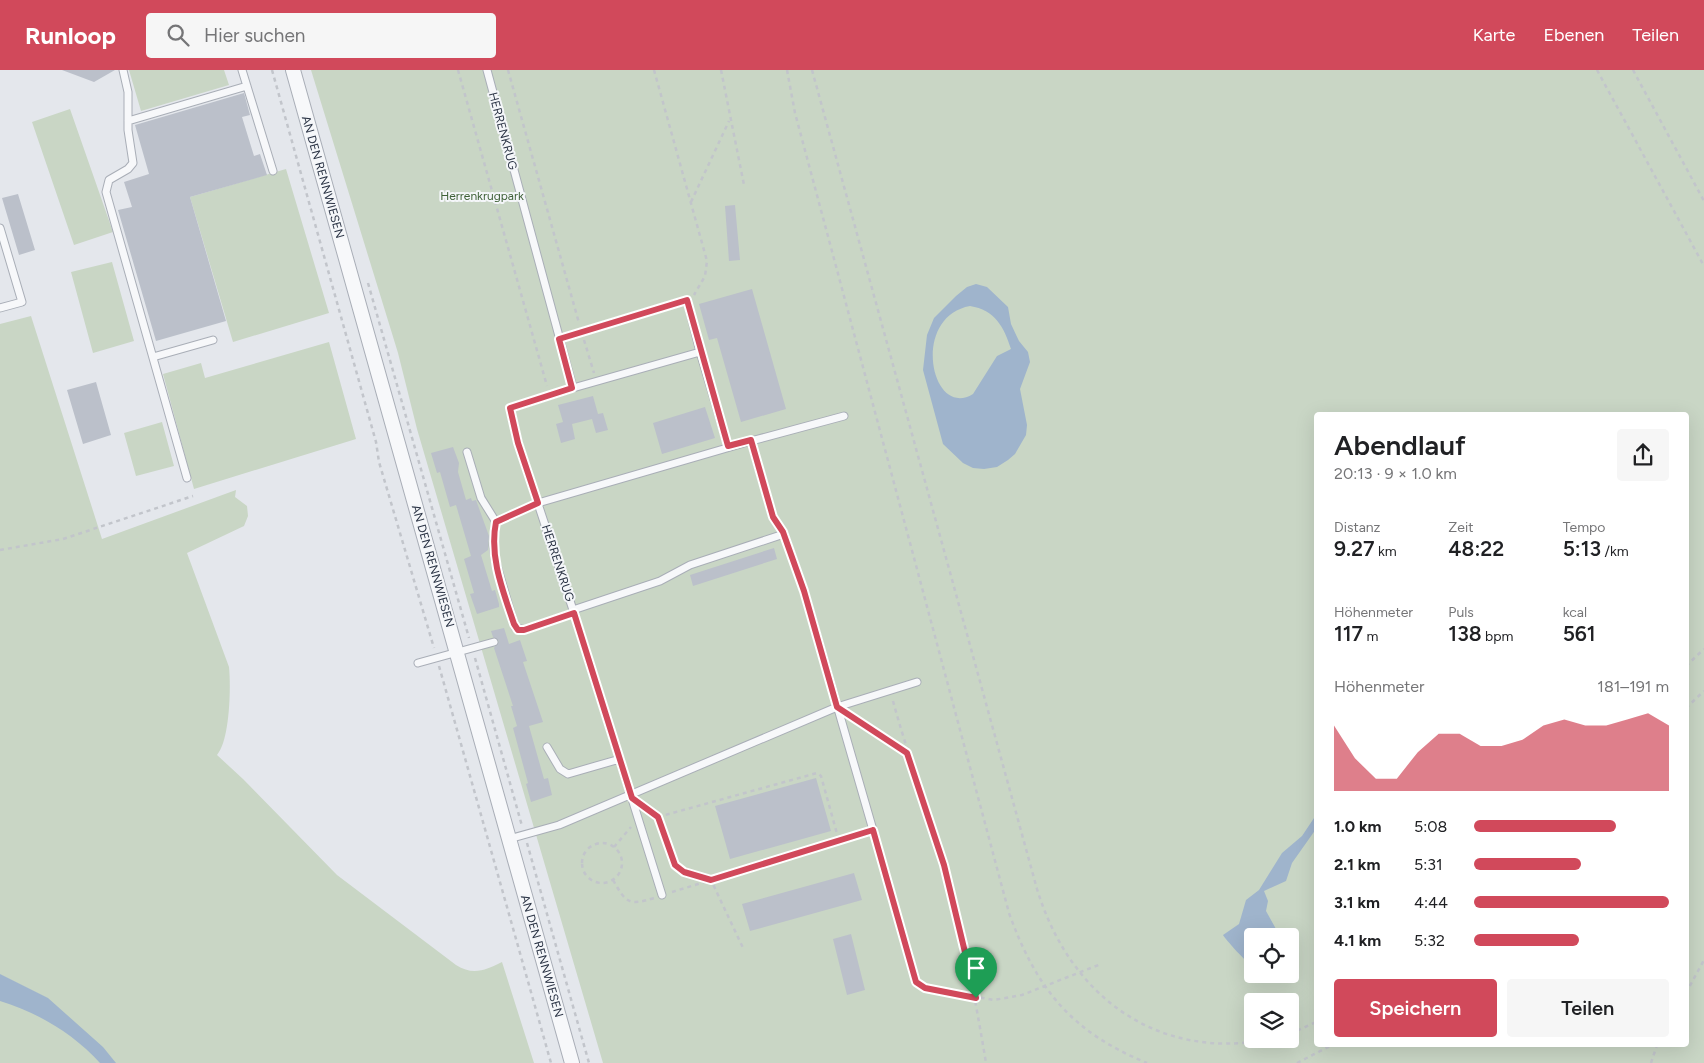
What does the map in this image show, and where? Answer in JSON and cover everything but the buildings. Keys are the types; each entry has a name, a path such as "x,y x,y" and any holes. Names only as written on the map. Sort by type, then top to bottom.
{"street":[{"name":"AN DEN RENNWIESEN","path":"293,70 572,1063"}],"lane":[{"path":"123,70 128,92 128,120 133,163 130,168 109,180 106,192 187,478"},
{"path":"242,70 274,171"},
{"name":"HERRENKRUG","path":"487,70 572,388 510,408 518,443 574,612 662,895"},
{"path":"128,120 247,86"},
{"path":"0,228 22,302 0,308"},
{"path":"559,339 687,300 700,352 728,446"},
{"path":"154,357 213,340"},
{"path":"572,388 700,352"},
{"path":"496,522 538,503 728,446 844,416"},
{"path":"751,440 773,517 784,534 815,629 873,830"},
{"path":"467,452 481,498 496,522 493,545 495,559 515,627 524,630 660,581 690,565 784,534"},
{"path":"418,663 494,642"},
{"path":"509,839 559,825 837,707 917,682"},
{"path":"547,747 560,769 568,774 620,759"}],"path":[{"path":"272,70 376,442 379,462 551,1063"},
{"path":"458,70 550,394"},
{"path":"508,70 581,332 597,381"},
{"path":"654,70 708,267 700,287 687,300"},
{"path":"721,70 744,185"},
{"path":"787,70 795,113 1008,913 1026,957 1044,987 1067,1014 1094,1036 1147,1063"},
{"path":"812,70 1040,899 1059,945 1079,973 1098,994 1122,1012 1172,1035 1221,1044 1244,1043"},
{"path":"1597,70 1704,266"},
{"path":"1633,70 1704,201"},
{"path":"691,202 730,120"},
{"path":"412,435 589,1063"},
{"path":"0,550 63,538 193,496"},
{"path":"1689,663 1704,649"},
{"path":"1689,705 1704,691"},
{"path":"893,701 907,753 944,865 976,998 986,1063"},
{"path":"837,707 907,753"},
{"path":"658,817 818,773 821,776 839,841"},
{"path":"631,796 658,817 675,865 684,872 711,880 744,950"},
{"path":"614,847 638,818"},
{"path":"613,880 622,895 632,902 639,902 873,830 916,982 925,988 976,998 1004,999 1044,987 1101,964"},
{"path":"606,843 614,847 620,855 622,866 613,880 602,883 590,879 584,874 581,861 586,849 592,844 606,843"},
{"path":"1689,988 1704,960"},
{"path":"1299,1030 1314,1023"},
{"path":"1297,1063 1328,1047"},
{"path":"1651,1063 1656,1047"}],"green space":[{"path":"129,70 224,70 229,85 141,111"},
{"name":"Herrenkrugpark","path":"311,70 1704,70 1704,1063 603,1063 417,429 398,353"},
{"path":"70,109 113,232 74,245 32,122"},
{"path":"286,169 329,313 233,342 190,197"},
{"path":"112,262 134,341 93,353 71,272"},
{"path":"31,316 102,539 236,490 235,497 247,506 248,516 244,526 187,553 229,667 230,700 227,726 225,738 217,755 337,875 456,965 468,970 479,971 502,962 534,1063 0,1063 0,324"},
{"path":"329,342 356,439 194,489 163,374 201,363 205,378"},
{"path":"162,422 174,466 136,476 124,433"}],"water":[{"path":"976,284 987,287 1008,307 1011,324 1019,341 1028,352 1030,362 1020,389 1027,425 1026,435 1015,454 1008,460 997,467 984,469 973,468 963,463 943,444 923,370 927,335 934,318 967,287","holes":["970,306 986,311 1002,327 1011,349 997,356 973,394 958,398 946,393 938,380 933,364 934,346 939,328 951,314"]},
{"path":"1314,818 1314,832 1292,863 1286,881 1264,891 1268,901 1266,911 1276,928 1244,928 1244,959 1223,935 1239,924 1246,900 1259,890 1282,853 1302,836"},
{"path":"0,974 48,998 103,1047 116,1063 100,1063 90,1052 54,1025 28,1011 0,1001"}],"route":[{"path":"687,300 700,352 728,446 751,440 773,517 783,532 804,591 837,707 907,753 944,865 976,998 925,988 916,982 912,975 873,830 711,880 678,868 673,861 658,817 642,803 632,798 574,613 524,630 519,630 514,626 495,559 494,531 496,522 538,503 518,443 510,408 572,388 559,339 687,300"}]}
